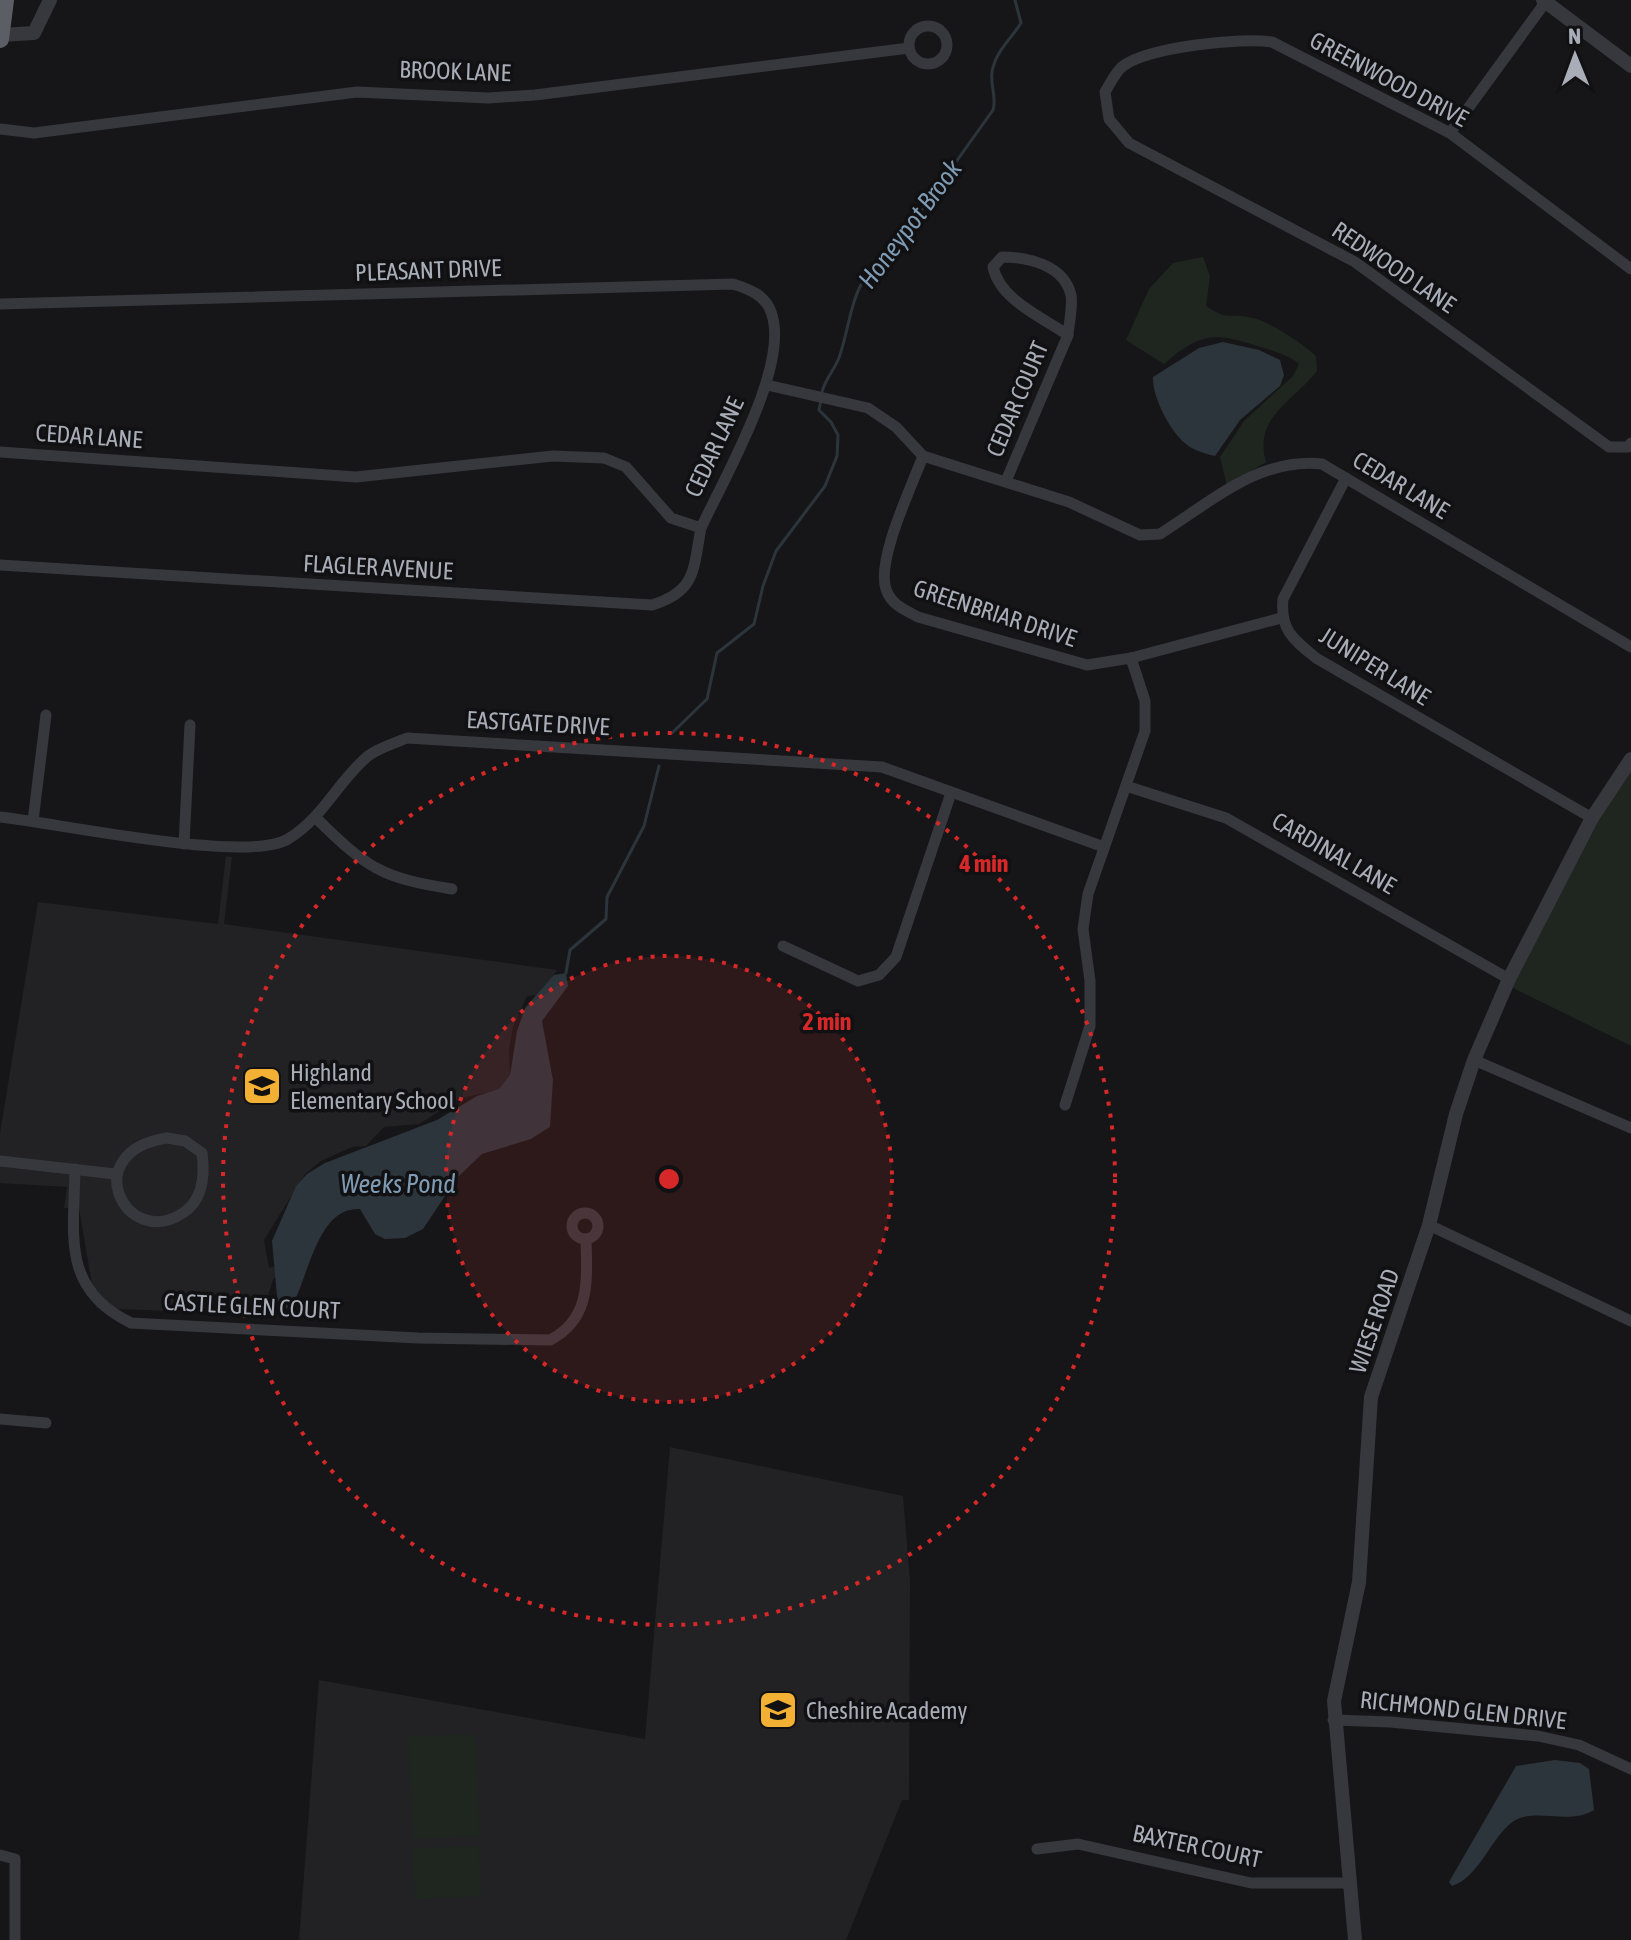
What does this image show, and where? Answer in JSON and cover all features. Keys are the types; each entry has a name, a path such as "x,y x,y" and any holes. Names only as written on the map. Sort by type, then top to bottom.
{"highway":[{"path":"0,36 5,0"}],"street":[{"path":"0,36 34,33 50,0"},
{"path":"1450,133 1545,1 1631,66"},
{"name":"GREENWOOD DRIVE","path":"1105,92 1122,66 1144,56 1245,38 1272,42 1450,133 1631,269"},
{"name":"BROOK LANE","path":"0,129 34,133 357,92 488,98 535,95 909,48"},
{"name":"REDWOOD LANE","path":"1105,92 1109,119 1129,143 1355,262 1609,447 1628,447 1631,443"},
{"name":"CEDAR COURT","path":"1006,481 1068,335 1071,295 1058,272 1024,257 1002,257 993,267 995,281 1011,297 1068,335"},
{"name":"PLEASANT DRIVE","path":"0,304 733,284 755,291 771,310 777,338 767,385"},
{"name":"CEDAR LANE","path":"0,452 356,477 391,476 553,456 604,458 626,467 671,518 701,528 767,385 807,397 868,408 896,427 923,456 1069,502 1140,535 1160,534 1263,469 1294,461 1322,464 1631,647"},
{"name":"GREENBRIAR DRIVE","path":"923,456 884,567 886,589 895,605 918,617 1087,665 1131,658 1281,618"},
{"path":"1281,618 1283,599 1346,478"},
{"name":"FLAGLER AVENUE","path":"0,565 652,605 677,597 691,578 701,528"},
{"name":"JUNIPER LANE","path":"1281,618 1287,634 1316,658 1592,818"},
{"path":"1065,1105 1090,1026 1090,981 1083,929 1088,894 1145,731 1145,701 1131,658"},
{"path":"33,821 46,715"},
{"path":"184,844 190,725"},
{"name":"EASTGATE DRIVE","path":"0,817 184,844 259,849 286,840 316,818 369,755 407,738 845,762 882,767 1104,847"},
{"name":"WIESE ROAD","path":"1355,1940 1333,1720 1336,1687 1359,1582 1371,1397 1429,1225 1456,1114 1474,1060 1509,979 1592,818 1631,759"},
{"name":"CARDINAL LANE","path":"1126,786 1226,818 1509,979"},
{"path":"783,946 858,981 879,975 896,957 951,793"},
{"path":"316,818 359,859 401,881 452,889"},
{"path":"1474,1060 1631,1128"},
{"path":"167,1138 185,1141 202,1153 204,1176 195,1201 169,1221 153,1222 130,1211 116,1191 115,1174 122,1160 148,1141 167,1138"},
{"path":"0,1161 115,1174"},
{"name":"CASTLE GLEN COURT","path":"75,1169 74,1256 83,1284 106,1311 131,1323 429,1338 550,1340 565,1332 580,1313 587,1290 586,1239"},
{"path":"1429,1225 1631,1321"},
{"path":"0,1419 46,1423"},
{"name":"RICHMOND GLEN DRIVE","path":"1333,1720 1390,1722 1538,1736 1579,1745 1631,1769"},
{"name":"BAXTER COURT","path":"1037,1849 1078,1844 1251,1883 1349,1883"},
{"path":"0,1855 15,1859 15,1940"}],"shaded area":[{"path":"1203,257 1210,276 1206,306 1223,315 1265,322 1316,356 1317,371 1270,422 1263,446 1266,462 1227,486 1220,457 1244,421 1293,376 1299,364 1278,352 1248,343 1211,338 1189,345 1164,364 1126,340 1149,289 1173,263"},
{"path":"1631,770 1631,1046 1511,987 1599,818"},
{"name":"Highland Elementary School","path":"226,856 232,857 224,924 557,970 541,995 527,996 513,1027 509,1049 510,1074 515,1087 461,1098 419,1124 384,1127 366,1146 352,1147 321,1161 305,1174 264,1240 269,1268 290,1262 273,1280 264,1308 269,1315 96,1308 79,1208 64,1208 67,1187 0,1183 0,1133 38,902 218,924"},
{"name":"Cheshire Academy","path":"670,1447 903,1496 910,1581 909,1800 902,1800 846,1940 299,1940 319,1680 645,1739"},
{"path":"475,1734 480,1836 413,1839 408,1737"},
{"path":"479,1846 481,1896 415,1899 413,1848"}],"water":[{"path":"1223,342 1259,350 1280,360 1284,375 1280,386 1240,420 1215,456 1189,446 1174,431 1159,403 1153,377 1199,348"},
{"name":"Weeks Pond","path":"566,973 568,986 542,1021 553,1080 550,1127 531,1139 482,1154 457,1178 423,1229 405,1238 385,1239 375,1234 360,1209 345,1211 323,1232 290,1309 278,1307 272,1241 296,1186 307,1174 325,1163 437,1120 477,1096 499,1089 510,1075 517,1031 525,1008 554,975"},
{"path":"1555,1760 1580,1763 1589,1769 1594,1810 1573,1816 1519,1818 1504,1830 1470,1875 1452,1886 1449,1882 1516,1766"}],"waterway":[{"name":"Honeypot Brook","path":"822,392 839,358 854,300 867,275 891,253 993,110 994,65 1021,23 1015,0"},
{"name":"Honeypot Brook","path":"672,733 707,699 717,653 754,624 776,551 825,486 837,456 838,435 819,410 821,400"},
{"name":"Honeypot Brook","path":"566,973 570,950 606,919 607,897 644,826 659,766"}],"place":[{"name":"Highland Elementary School","path":"262,1086"},
{"name":"Cheshire Academy","path":"778,1710"}]}
